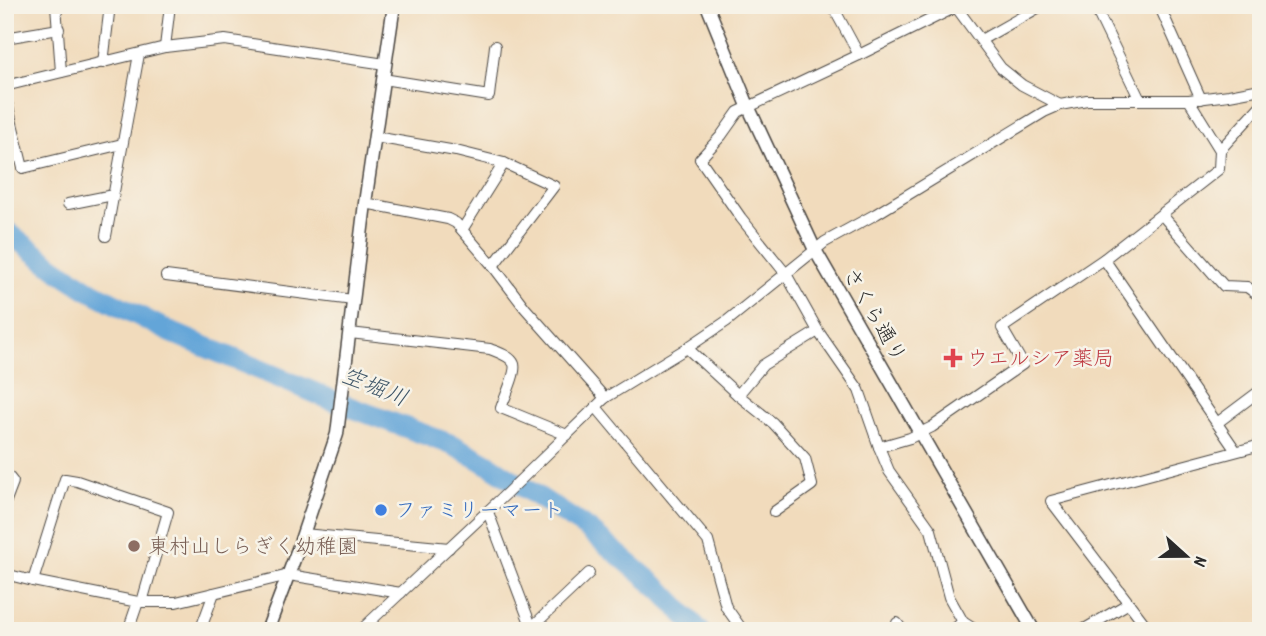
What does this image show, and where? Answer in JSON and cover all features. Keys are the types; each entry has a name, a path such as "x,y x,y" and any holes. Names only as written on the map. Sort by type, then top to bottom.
{"street":[{"path":"57,5 61,72"},
{"path":"103,63 110,5"},
{"path":"165,47 170,5"},
{"path":"267,631 304,534 338,429 365,203 394,5"},
{"name":"さくら通り","path":"707,5 748,106 815,250 1034,631"},
{"path":"832,5 859,55"},
{"path":"981,40 1043,5"},
{"path":"1094,5 1140,100"},
{"path":"1159,5 1201,99"},
{"path":"976,631 963,622 949,597 931,530 889,471 859,390 818,331 786,274 741,218 700,159 738,112 748,106 958,6 1002,68 1022,85 1060,104"},
{"path":"5,38 58,29"},
{"path":"5,86 165,47 225,40 386,64"},
{"path":"383,79 489,96 495,46"},
{"path":"106,236 139,54"},
{"path":"360,631 605,398 727,321 825,243 1060,104 1087,100 1189,100 1261,89"},
{"path":"5,95 23,169 122,144"},
{"path":"879,447 910,438 932,427 1023,364 1002,328 1104,259 1219,169 1220,150 1189,100"},
{"path":"1220,150 1261,105"},
{"path":"375,137 456,151 504,163 554,186 493,266"},
{"path":"462,230 504,163"},
{"path":"68,204 113,195"},
{"path":"365,203 448,219 456,223 605,398"},
{"path":"1162,215 1224,286 1247,287 1261,297"},
{"path":"1104,259 1236,450"},
{"path":"166,276 353,300"},
{"path":"738,395 763,365 818,331"},
{"path":"350,333 490,349 514,364 501,408 567,435"},
{"path":"687,348 773,423 805,458 812,485 774,512"},
{"path":"1217,423 1261,390"},
{"path":"596,407 708,541 726,607 743,631"},
{"path":"1150,631 1051,501 1261,445"},
{"path":"5,472 13,482 5,503"},
{"path":"33,581 65,479 168,512 140,602 128,631"},
{"path":"488,512 532,629"},
{"path":"304,534 449,548"},
{"path":"521,631 532,629 589,573"},
{"path":"5,587 8,575 140,602 176,602 289,575 401,593"},
{"path":"200,631 214,593"},
{"path":"1081,631 1129,603"},
{"path":"951,631 963,622"}],"waterway":[{"name":"空堀川","path":"5,230 87,289 168,331 339,403 453,445 491,466 589,530 662,591 700,631"}],"place":[{"name":"ウエルシア薬局","path":"953,358"},
{"name":"ファミリーマート","path":"381,510"},
{"name":"東村山しらぎく幼稚園","path":"134,546"}]}
